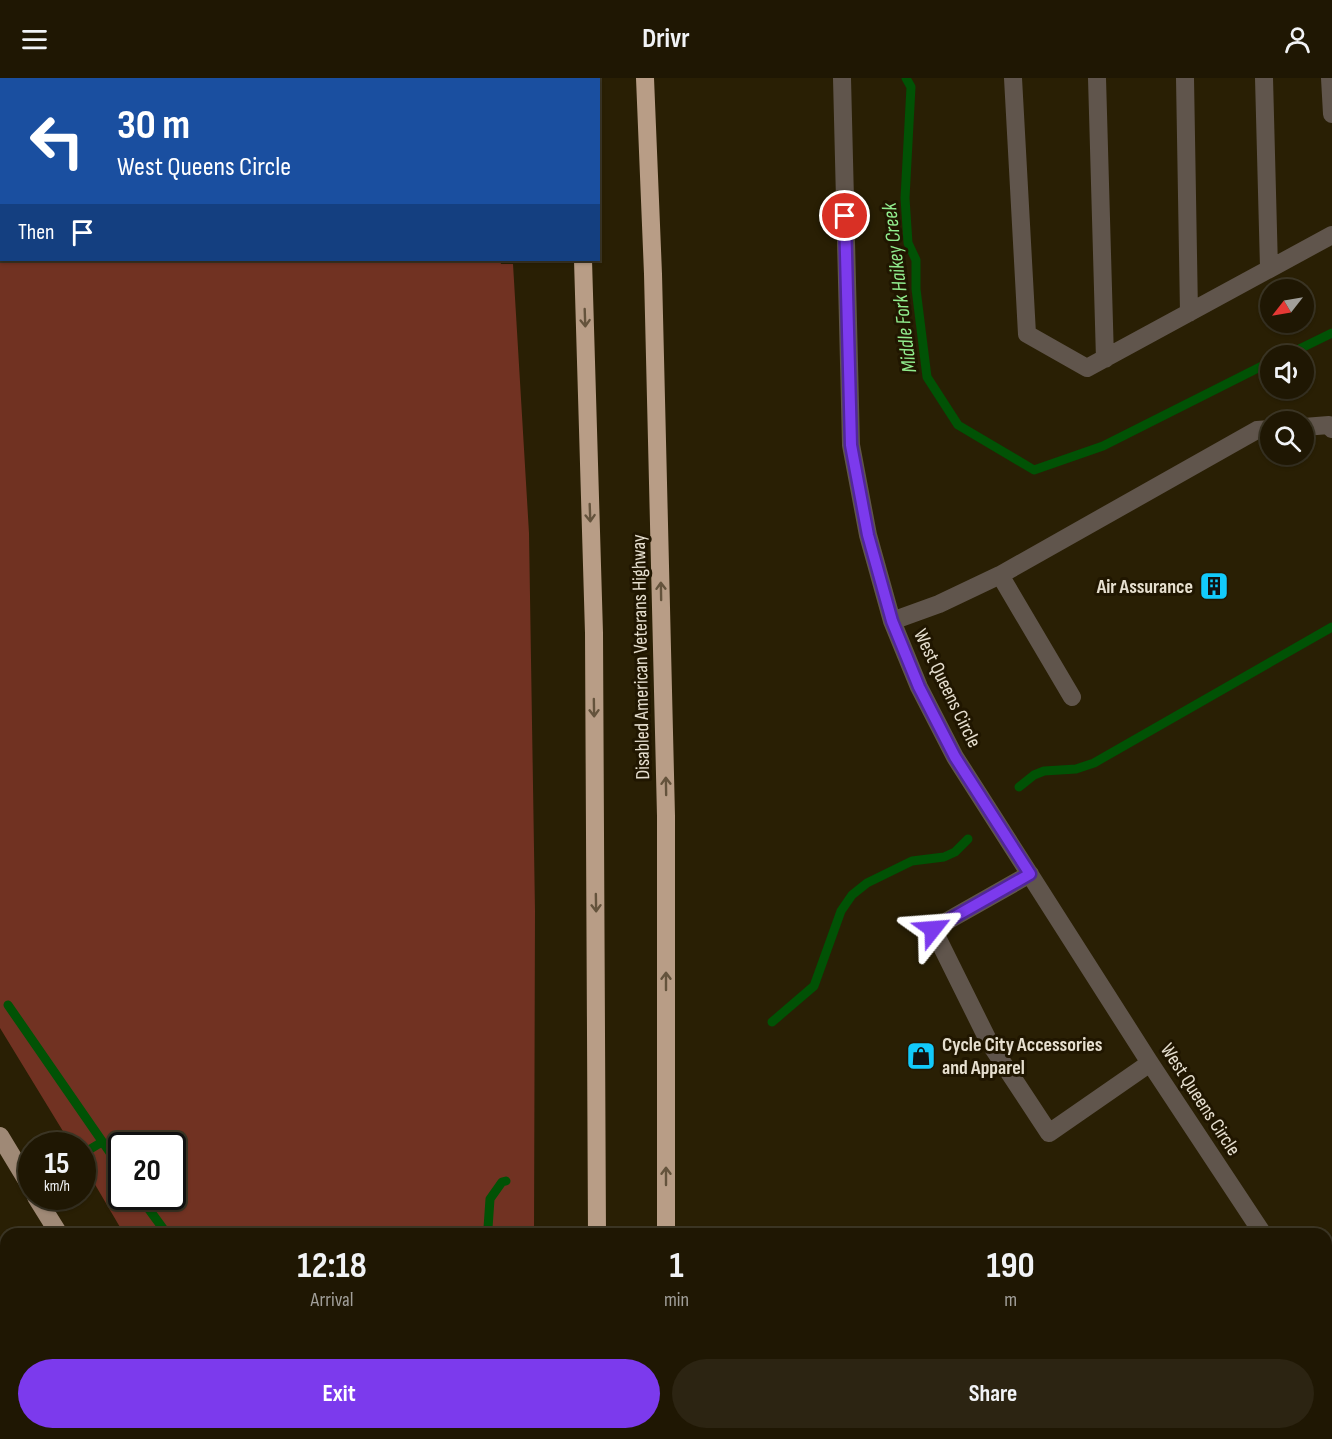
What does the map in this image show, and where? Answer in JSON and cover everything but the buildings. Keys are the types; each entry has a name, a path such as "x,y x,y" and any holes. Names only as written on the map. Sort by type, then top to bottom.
{"highway":[{"name":"Disabled American Veterans Highway","path":"645,78 653,274 666,816 666,1228"},
{"path":"583,261 594,633 597,1228"}],"main road":[{"path":"0,1136 18,1166"},
{"path":"44,1210 55,1228"}],"street":[{"name":"West Queens Circle","path":"842,78 851,445 868,535 892,621 919,687 955,757 1150,1063 1259,1228"},
{"path":"1013,78 1026,334 1087,368 1332,235"},
{"path":"1097,78 1105,359"},
{"path":"1185,78 1189,313"},
{"path":"1264,78 1269,268"},
{"path":"1330,78 1332,114"},
{"path":"1314,426 1329,425 1332,429"},
{"path":"892,621 939,604 1000,575 1260,430"},
{"path":"1000,575 1072,697"},
{"path":"1030,874 933,929 989,1042 1049,1133 1150,1063"}],"shaded area":[{"path":"0,261 500,261 501,264 513,264 529,533 535,911 534,1228 120,1228 110,1210 186,1210 186,1132 108,1132 108,1207 96,1186 96,1132 63,1132 0,1028"}],"waterway":[{"name":"Middle Fork Haikey Creek","path":"906,78 911,87 905,198 908,243 916,260 916,289 927,377 958,425 1034,470 1103,446 1260,367"},
{"name":"Middle Fork Haikey Creek","path":"1307,345 1332,333"},
{"path":"1019,787 1034,775 1044,771 1076,769 1094,763 1332,627"},
{"path":"772,1022 814,986 841,911 852,895 867,883 912,861 944,857 955,852 968,839"},
{"path":"8,1005 108,1150"},
{"path":"96,1146 102,1142"},
{"path":"488,1228 490,1199 502,1182 506,1181"},
{"path":"149,1210 163,1228"}],"place":[{"name":"Air Assurance","path":"1214,586"},
{"name":"Cycle City Accessories and Apparel","path":"921,1056"}],"route":[{"path":"845,216 851,445 868,535 892,621 919,687 955,757 1030,874 933,929"}]}
